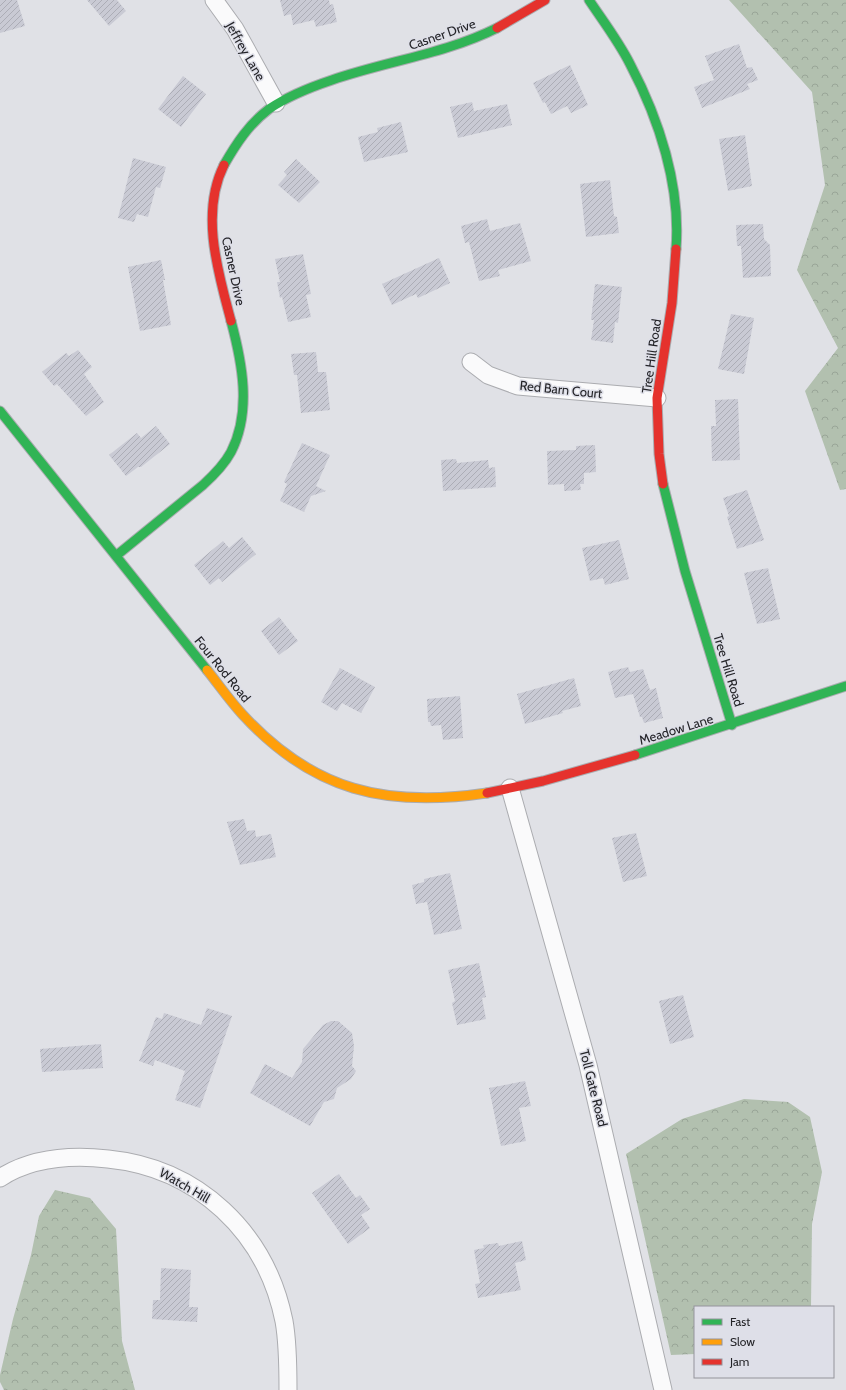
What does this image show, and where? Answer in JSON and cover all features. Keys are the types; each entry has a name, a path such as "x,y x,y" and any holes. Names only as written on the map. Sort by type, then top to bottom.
{"street":[{"name":"Jeffrey Lane","path":"214,0 235,29 276,104"},
{"name":"Casner Drive","path":"117,555 209,481 229,456 239,429 244,398 244,368 214,249 211,213 218,180 232,149 252,123 276,104 300,91 339,78 455,45 489,31 526,12 545,0"},
{"name":"Tree Hill Road","path":"589,0 630,63 650,106 664,150 673,192 677,234 672,303 658,398 658,454 664,493 685,571 732,725"},
{"name":"Red Barn Court","path":"471,362 488,375 518,386 658,398"},
{"name":"Four Rod Road","path":"0,411 117,555 176,632 242,714 268,740 294,762 325,779 360,791 409,799 463,796 510,788"},
{"name":"Meadow Lane","path":"510,788 596,767 732,725 846,686"},
{"name":"Toll Gate Road","path":"510,788 590,1072 663,1390"},
{"name":"Watch Hill","path":"0,1178 30,1164 60,1158 92,1157 122,1160 152,1167 203,1192 224,1210 245,1234 261,1260 274,1288 284,1320 287,1349 288,1390"}],"green space":[{"path":"729,0 846,0 846,489 840,490 805,391 838,348 797,270 825,185 812,92"},
{"path":"744,1099 788,1102 810,1117 822,1172 812,1224 811,1306 694,1306 694,1354 671,1355 626,1154 682,1119"},
{"path":"55,1190 90,1198 116,1229 122,1341 135,1390 4,1390 0,1382 0,1375 13,1319 31,1255 39,1216"}],"building":[{"path":"0,0 17,0 25,26 0,33"},
{"path":"87,0 117,0 126,11 109,26"},
{"path":"280,0 329,0 330,5 333,4 337,22 316,27 314,20 293,25 291,14 284,16"},
{"path":"739,44 747,68 752,67 758,80 747,84 750,89 702,108 694,87 714,80 705,56"},
{"path":"570,65 588,105 571,113 567,106 551,114 545,102 543,103 533,83"},
{"path":"183,76 206,94 181,127 158,109"},
{"path":"472,102 474,111 507,104 512,125 458,138 450,107"},
{"path":"401,122 408,152 364,162 358,137 378,132 377,128"},
{"path":"745,135 752,186 728,191 719,139"},
{"path":"133,158 166,167 160,188 156,187 148,217 137,214 134,222 118,218"},
{"path":"296,159 320,182 299,203 278,185 287,175 284,172"},
{"path":"610,180 614,216 617,217 619,233 586,237 580,184"},
{"path":"487,219 490,231 520,223 531,261 498,270 500,276 479,281 469,242 465,243 461,226"},
{"path":"763,224 764,239 770,245 771,276 743,278 741,246 737,246 736,225"},
{"path":"303,254 311,294 306,295 311,317 288,322 282,297 280,298 277,282 280,282 275,259"},
{"path":"439,258 450,283 418,298 416,294 392,305 382,284"},
{"path":"161,260 171,325 140,331 128,267"},
{"path":"595,284 622,287 618,323 615,322 613,343 591,340 594,320 591,320"},
{"path":"731,314 754,318 744,374 718,369"},
{"path":"78,350 92,367 84,374 104,402 86,416 57,384 54,386 42,372 66,353 69,356"},
{"path":"316,352 318,372 326,372 330,410 301,413 297,375 294,375 291,354"},
{"path":"738,399 740,460 712,461 711,426 716,426 715,400"},
{"path":"156,426 170,444 141,467 138,467 126,476 109,455 137,433 141,438"},
{"path":"302,443 330,455 316,486 326,491 311,496 304,512 280,501 287,484 284,482"},
{"path":"595,445 596,472 584,473 584,484 580,484 581,490 564,491 564,484 548,485 547,451 576,450 576,446"},
{"path":"456,459 457,463 488,460 489,468 495,467 496,487 443,491 441,460"},
{"path":"747,490 764,540 737,549 723,498"},
{"path":"242,537 256,554 222,582 219,578 210,585 194,565 223,541 229,548"},
{"path":"619,540 629,579 605,585 603,578 590,581 582,548"},
{"path":"768,568 780,619 757,624 744,573"},
{"path":"279,617 298,641 279,655 261,631"},
{"path":"628,667 630,672 643,669 650,690 656,688 663,718 644,723 642,717 640,717 633,694 615,698 608,672"},
{"path":"340,668 375,687 361,713 342,703 337,711 321,702"},
{"path":"574,678 581,706 525,724 517,694"},
{"path":"460,696 463,738 443,740 441,725 431,726 430,722 428,722 427,699"},
{"path":"244,819 247,831 255,830 256,837 271,834 276,857 240,865 227,822"},
{"path":"636,833 647,876 623,882 612,838"},
{"path":"450,873 462,929 434,935 427,902 416,904 412,885 424,882 424,879"},
{"path":"479,963 486,997 482,998 486,1019 457,1025 452,1003 455,1001 448,970"},
{"path":"683,995 694,1037 670,1044 659,1001"},
{"path":"207,1008 232,1016 200,1108 175,1100 185,1071 155,1060 153,1066 139,1061 156,1017 162,1019 164,1013 201,1025"},
{"path":"331,1021 338,1021 352,1033 354,1046 352,1066 356,1071 351,1079 337,1088 334,1099 324,1102 310,1126 250,1093 265,1064 292,1078 302,1062 303,1049 323,1025"},
{"path":"101,1044 103,1068 42,1072 40,1049"},
{"path":"525,1081 531,1106 519,1108 526,1141 501,1146 489,1088"},
{"path":"339,1174 356,1198 360,1195 370,1209 361,1215 370,1228 348,1244 312,1193"},
{"path":"522,1241 526,1260 515,1263 521,1290 478,1298 475,1284 480,1283 474,1250 484,1248 483,1245 498,1243 499,1246"},
{"path":"161,1268 191,1270 189,1307 198,1307 197,1322 152,1319 153,1300 160,1300"}],"traffic: fast":[{"path":"589,0 626,56 641,85 659,130 666,154 675,201 677,225 676,249"},
{"path":"224,165 238,142 249,128 255,121 276,104 316,86 353,73 436,51 477,37 497,28"},
{"path":"117,555 203,485 218,470 231,452 241,420 243,403 243,386 239,353 231,321"},
{"path":"0,411 207,670"},
{"path":"663,484 685,571 732,725"},
{"path":"635,755 846,686"}],"traffic: slow":[{"path":"207,670 238,710 269,741 296,761 324,777 353,788 384,795 416,798 450,797 487,793"}],"traffic: jam":[{"path":"497,28 545,0"},
{"path":"224,165 217,183 213,203 212,223 217,263 231,321"},
{"path":"663,484 659,454 657,398 672,303 676,249"},
{"path":"487,793 543,781 635,755"}]}
